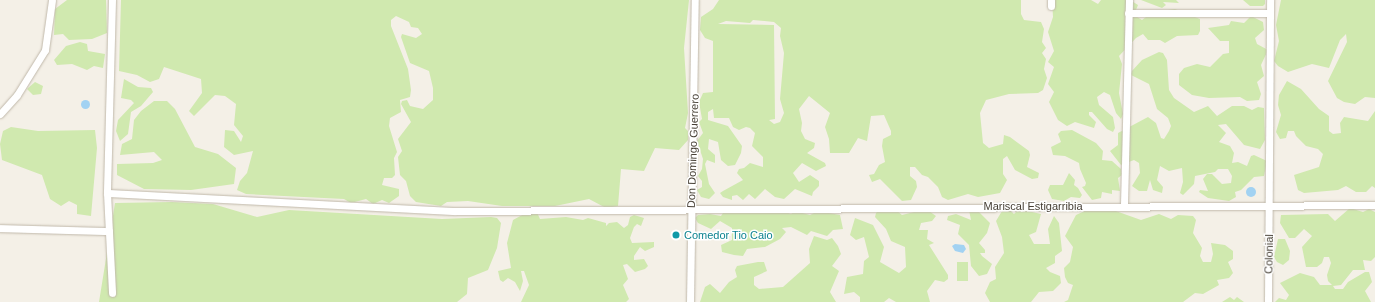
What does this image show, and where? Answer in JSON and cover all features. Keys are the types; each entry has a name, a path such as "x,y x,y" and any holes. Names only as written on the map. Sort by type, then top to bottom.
{"street":[{"path":"0,114 16,95 45,50 52,0"},
{"path":"112,0 107,193 112,293"},
{"name":"Don Domingo Guerrero","path":"690,302 690,208 695,0"},
{"path":"1124,205 1129,0"},
{"name":"Colonial","path":"1268,302 1270,0"},
{"path":"1128,13 1270,12"},
{"name":"Mariscal Estigarribia","path":"107,193 454,211 568,212 690,208 1375,205"},
{"path":"0,228 109,231"}],"green space":[{"path":"67,0 106,0 107,33 92,39 69,40 63,34 54,35 55,9"},
{"path":"121,0 689,0 684,48 688,113 685,128 688,131 688,140 679,150 655,148 644,171 621,169 618,206 606,208 589,199 555,206 502,206 468,201 447,202 441,206 416,202 410,196 406,181 400,175 398,157 402,151 398,139 411,122 401,104 402,101 407,100 410,106 423,109 433,100 433,88 429,71 410,63 401,37 402,34 416,38 422,34 418,28 411,27 409,22 396,16 391,20 391,26 408,69 411,90 410,97 400,100 401,112 390,118 389,126 397,152 394,158 395,175 392,178 384,178 382,185 399,189 399,196 389,203 382,200 373,204 366,199 351,203 344,199 246,194 237,190 240,181 247,173 253,151 234,155 224,147 225,130 234,131 241,142 243,136 234,125 236,104 225,96 215,95 194,116 189,111 202,93 201,79 164,67 159,79 150,82 137,75 119,71"},
{"path":"719,0 1021,0 1021,14 1024,20 1041,22 1044,29 1042,42 1046,48 1042,53 1046,59 1044,69 1047,78 1043,90 1038,93 1009,94 986,100 980,113 983,143 989,148 1003,144 1004,135 1010,137 1029,151 1030,155 1027,167 1039,173 1038,178 1032,179 1015,170 1007,156 1003,159 1003,174 1007,180 1000,193 978,197 968,194 948,200 942,197 938,187 928,177 922,175 915,167 910,167 910,176 916,181 917,187 911,200 902,201 880,179 872,182 869,175 874,174 879,165 885,162 882,146 883,139 891,135 891,131 884,115 871,116 867,141 858,138 849,153 830,153 829,139 825,127 830,113 809,96 799,109 802,123 801,131 805,139 815,143 814,148 807,153 825,163 826,166 816,171 802,163 793,173 799,182 810,175 819,181 819,186 813,192 812,196 795,189 784,199 775,197 765,189 755,199 749,194 743,200 737,195 732,196 732,200 723,197 720,193 743,180 737,173 739,169 744,168 750,163 763,167 763,157 752,146 755,133 750,128 746,127 739,130 733,127 729,118 714,118 713,109 708,112 708,120 728,126 742,146 741,153 735,165 728,166 721,160 718,142 709,139 708,149 715,155 715,163 707,160 705,164 709,184 715,193 709,199 701,197 697,190 702,187 702,181 698,176 702,169 703,159 697,141 703,133 699,122 702,119 699,102 703,93 713,92 713,41 705,38 700,30 701,17 713,9","holes":["753,20 774,22 781,28 780,36 784,53 780,99 784,113 780,122 774,124 769,120 775,119 774,25 718,24 726,21 750,23"]},
{"path":"1052,0 1091,0 1098,4 1101,0 1130,0 1138,5 1134,15 1142,20 1146,17 1164,16 1168,10 1175,9 1200,19 1200,31 1198,35 1177,36 1165,43 1160,40 1148,40 1143,34 1136,38 1119,56 1122,64 1119,93 1123,114 1121,119 1116,113 1110,95 1104,92 1097,97 1099,105 1113,117 1115,128 1113,132 1107,129 1092,112 1089,112 1089,115 1096,122 1094,128 1075,122 1067,126 1058,120 1049,102 1054,92 1048,84 1054,67 1048,62 1054,51 1048,32 1053,17"},
{"path":"1141,0 1176,0 1179,3 1163,2 1166,5 1162,8"},
{"path":"1243,0 1265,0 1265,4 1263,6 1250,6"},
{"path":"1281,0 1375,0 1375,98 1365,97 1355,104 1344,102 1337,98 1328,81 1347,42 1346,34 1340,40 1329,68 1312,64 1288,72 1278,66 1274,61 1279,41 1276,25"},
{"path":"1251,16 1263,22 1264,30 1255,38 1257,44 1268,50 1261,65 1264,76 1257,82 1261,94 1259,100 1247,101 1240,97 1209,98 1192,95 1179,85 1179,74 1184,68 1197,64 1210,67 1223,54 1229,53 1229,41 1220,41 1208,28 1229,25 1231,21 1244,23"},
{"path":"80,42 87,44 88,51 105,54 103,68 94,66 87,70 72,64 57,65 54,60 66,46"},
{"path":"1159,52 1163,53 1167,60 1169,90 1174,98 1194,112 1208,106 1217,116 1232,106 1244,106 1252,110 1258,107 1264,108 1265,140 1260,149 1244,145 1226,124 1218,125 1226,133 1219,142 1230,146 1234,153 1232,163 1238,162 1247,166 1251,156 1254,155 1267,161 1264,176 1254,177 1241,190 1235,192 1236,197 1229,201 1208,198 1199,192 1200,190 1208,191 1203,179 1207,174 1212,174 1222,184 1231,183 1232,176 1228,169 1218,169 1215,172 1195,176 1194,184 1183,195 1180,193 1183,182 1182,168 1169,171 1160,166 1157,180 1163,187 1162,193 1153,190 1150,180 1147,191 1139,191 1132,186 1140,173 1139,163 1134,160 1121,165 1110,151 1118,145 1118,133 1148,117 1156,123 1161,138 1164,139 1169,131 1171,126 1168,118 1157,109 1149,84 1131,75 1131,72 1142,60"},
{"path":"124,79 138,87 151,88 153,92 141,106 131,112 128,134 120,141 116,131 118,120 134,103 131,100 121,98"},
{"path":"1287,81 1301,89 1319,109 1329,116 1329,131 1333,134 1341,133 1340,123 1344,117 1368,121 1375,111 1375,188 1372,186 1366,192 1356,192 1346,186 1338,190 1304,193 1298,190 1294,175 1319,167 1323,154 1318,149 1306,146 1296,136 1294,131 1288,131 1286,138 1280,139 1276,132 1281,115 1278,105 1279,95"},
{"path":"35,82 43,86 41,94 33,95 27,89"},
{"path":"154,101 167,101 175,109 195,147 218,154 236,168 234,184 191,190 144,189 117,175 117,164 153,163 162,160 154,152 120,155 122,144 132,139 134,120 141,111"},
{"path":"11,127 38,131 95,130 97,148 91,216 77,214 77,205 69,201 61,206 50,199 42,175 2,160 0,144 3,131"},
{"path":"1072,130 1096,143 1103,151 1102,160 1112,161 1121,169 1122,175 1118,178 1120,191 1112,190 1112,194 1102,192 1101,198 1092,200 1082,187 1085,186 1086,183 1079,163 1065,156 1053,155 1051,147 1061,142 1058,134 1061,131"},
{"path":"1069,173 1075,180 1074,185 1078,188 1082,195 1080,198 1071,197 1064,201 1052,199 1048,190 1050,185 1063,185"},
{"path":"172,202 213,204 257,217 289,210 442,219 491,217 497,218 501,223 497,248 488,270 468,278 467,294 457,302 99,302 115,203"},
{"path":"535,208 540,219 566,217 583,220 588,218 606,223 606,226 609,223 617,222 624,228 628,225 630,217 634,215 644,218 641,226 637,224 634,227 630,238 632,243 654,242 654,247 645,251 640,247 634,256 634,260 644,259 648,266 645,269 635,272 627,264 623,265 628,279 623,285 629,299 626,302 521,302 529,285 524,271 521,271 523,281 520,291 515,282 508,278 503,282 500,280 498,271 511,268 507,243 513,220"},
{"path":"1091,208 1113,210 1141,220 1159,214 1171,219 1178,215 1193,216 1196,220 1193,233 1202,248 1200,256 1203,262 1211,262 1213,254 1211,243 1225,245 1233,251 1233,259 1228,262 1233,273 1229,278 1217,280 1219,285 1203,294 1195,293 1183,302 1064,302 1068,300 1073,285 1068,283 1065,277 1064,268 1070,262 1073,247 1065,236 1076,215"},
{"path":"1350,208 1363,212 1369,209 1375,212 1375,257 1371,261 1363,260 1365,270 1353,270 1341,285 1333,286 1335,289 1343,289 1348,282 1365,272 1369,272 1372,282 1365,291 1371,302 1275,302 1279,298 1286,300 1289,295 1280,283 1300,273 1314,277 1320,285 1332,285 1328,281 1327,275 1331,263 1329,257 1324,257 1322,263 1317,267 1306,267 1302,247 1312,236 1304,229 1295,238 1289,238 1280,223 1281,215 1328,214 1335,221"},
{"path":"778,209 791,214 795,211 810,215 818,211 840,215 843,229 833,230 827,236 811,231 807,235 791,227 782,228 786,232 780,239 765,247 747,249 743,256 722,252 721,245 732,240 732,228 720,221 711,229 698,223 695,218 698,215 710,214 721,216 725,210"},
{"path":"926,209 936,216 932,221 921,223 919,230 928,230 927,239 934,243 929,245 948,275 948,279 944,282 935,280 927,291 930,302 896,302 889,298 884,302 860,302 860,297 854,292 844,294 847,277 863,274 864,261 869,257 864,237 856,240 850,235 855,218 873,225 884,247 880,262 899,273 906,267 905,247 891,241 886,229 875,217 876,213 879,210 896,210 902,215"},
{"path":"1009,209 1014,214 1019,209 1041,214 1036,232 1029,235 1034,244 1050,244 1048,229 1054,216 1059,223 1062,251 1055,256 1055,263 1046,268 1050,272 1060,276 1061,283 1053,291 1039,292 1031,302 990,302 985,293 990,282 996,279 995,267 1004,253 1002,237 996,221 1002,211"},
{"path":"969,210 979,212 990,223 987,233 979,243 985,250 985,253 980,253 992,264 987,274 979,276 971,266 969,245 958,234 960,225 947,220 948,216 956,214 971,220"},
{"path":"814,236 827,240 832,238 838,246 841,254 832,266 839,271 830,292 836,302 700,302 705,287 710,284 720,293 729,282 737,277 735,270 737,266 758,262 764,262 767,271 754,277 754,285 759,289 783,287 810,263 809,249"},
{"path":"1278,239 1285,239 1290,251 1289,260 1283,265 1277,262 1274,257"},
{"path":"957,262 968,262 968,281 957,281"},
{"path":"1230,297 1234,300 1237,297 1244,302 1222,302"}],"water":[{"path":"83,100 87,100 89,104 87,108 83,108 81,106 81,102"},
{"path":"1251,187 1256,192 1251,197 1246,192"},
{"path":"955,244 964,245 966,249 963,253 955,251 952,246"}],"place":[{"name":"Comedor Tio Caio","path":"676,235"}]}
